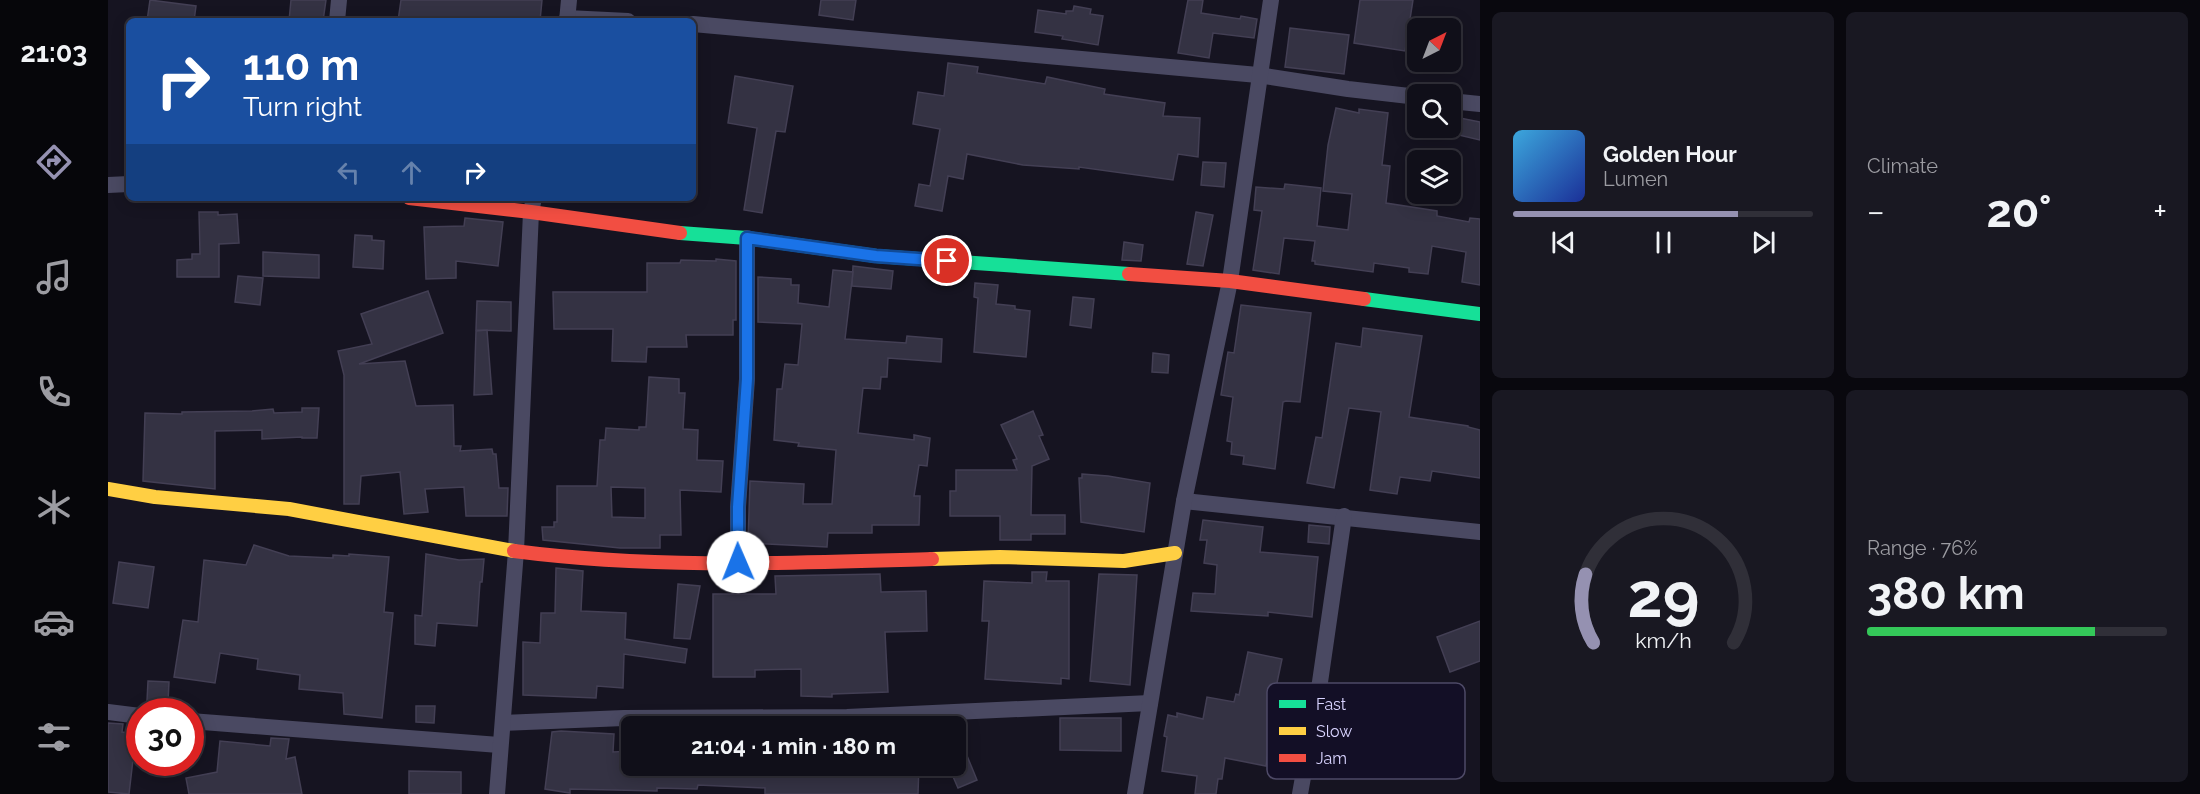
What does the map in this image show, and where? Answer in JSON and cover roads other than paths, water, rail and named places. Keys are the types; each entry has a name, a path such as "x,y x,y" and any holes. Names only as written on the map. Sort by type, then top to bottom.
{"street":[{"path":"337,18 339,0"},
{"path":"567,18 569,0"},
{"path":"1135,794 1184,501 1230,281 1258,75 1271,0"},
{"path":"696,24 1258,75 1407,95"},
{"path":"1461,102 1480,104"},
{"path":"108,185 126,184"},
{"path":"462,201 532,205 650,229 716,237 747,238 876,256 1230,281 1480,314"},
{"path":"497,794 499,745 503,723 516,551 532,205"},
{"path":"738,562 738,507 747,379 747,238"},
{"path":"108,489 155,497 289,509 516,551 619,561 802,562 1000,557 1124,561 1176,553"},
{"path":"1184,501 1480,532"},
{"path":"1320,683 1344,516"},
{"path":"503,723 558,719 847,717 1150,703"},
{"path":"108,712 126,714"},
{"path":"204,722 499,745"},
{"path":"1300,794 1303,779"}]}
